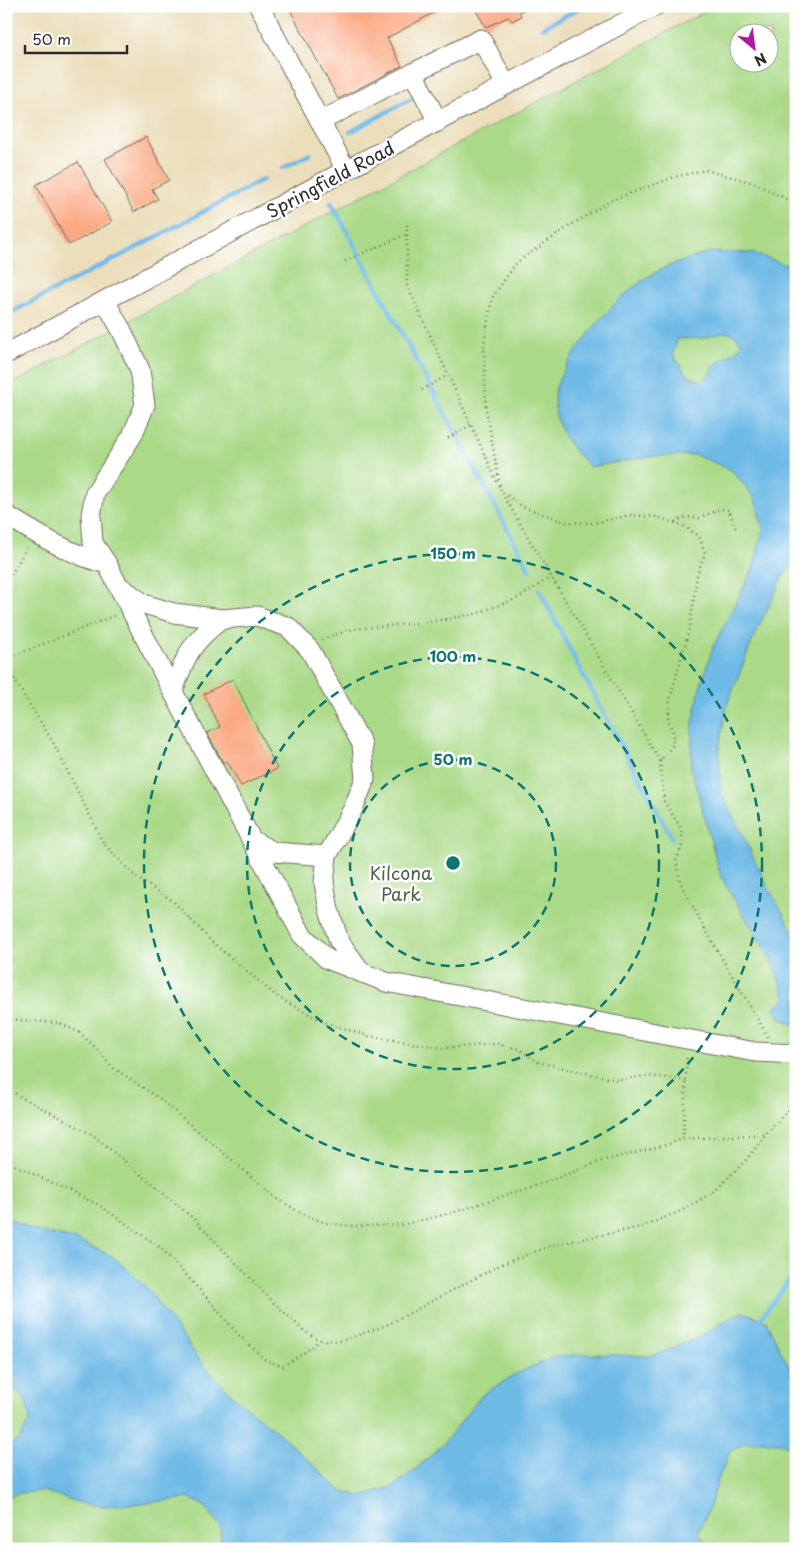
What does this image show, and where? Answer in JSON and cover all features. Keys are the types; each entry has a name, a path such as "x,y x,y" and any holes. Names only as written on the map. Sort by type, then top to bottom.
{"street":[{"path":"259,6 346,170"},
{"name":"Springfield Road","path":"6,354 655,6"},
{"path":"321,122 482,39 506,85"},
{"path":"413,73 438,122"},
{"path":"105,301 122,331 140,370 145,405 132,436 95,493 90,515 93,543 107,564 131,609 302,935 327,959 386,982 755,1052 787,1053"},
{"path":"6,515 35,534 85,559 107,564"},
{"path":"118,585 144,604 174,613 222,619 257,616 288,627 310,650 362,744 365,779 353,809 327,856 324,883 329,910 339,941 362,974"},
{"path":"173,692 182,664 191,647 205,631 222,619"},
{"path":"253,841 274,852 327,856"}],"path":[{"path":"660,762 673,745 673,731 668,720 670,699 690,626 697,575 704,552 699,536 682,525 657,517 630,515 595,523 565,522 523,507 501,491 486,409 484,343 492,298 518,262 571,225 612,200 674,177 705,170 754,183 796,204"},
{"path":"407,225 407,285 501,491 660,762 664,801 681,828 683,843 676,861 682,884 715,948 787,1053"},
{"path":"345,261 407,234"},
{"path":"422,390 448,375"},
{"path":"448,438 471,425"},
{"path":"674,523 686,517 698,518 720,509 728,510 736,529"},
{"path":"6,583 35,534"},
{"path":"306,645 353,629 429,622 475,614 518,598 551,577"},
{"path":"6,659 131,609"},
{"path":"6,666 54,744 104,844 137,878 173,901 212,942 278,998 324,1022 368,1036 443,1048 498,1044 519,1049 538,1062 616,1080 644,1076 686,1081"},
{"path":"6,1018 58,1023 79,1032 111,1066 160,1099 278,1198 304,1215 326,1223 352,1226 401,1225 452,1213 544,1183 601,1161 656,1148 683,1139 766,1134"},
{"path":"683,1139 688,1039"},
{"path":"6,1089 93,1135 193,1218 272,1301 303,1330 319,1340 340,1341 385,1326 502,1264 554,1245 641,1227 681,1211 715,1191 746,1160 787,1111 796,1094"},
{"path":"6,1161 99,1205 161,1248 238,1334 265,1360 283,1366 312,1348 319,1340"}],"green space":[{"name":"Kilcona Park","path":"715,6 796,6 796,1549 6,1549 6,387"}],"water":[{"path":"709,252 753,253 789,266 796,277 796,559 783,576 753,639 727,705 719,748 721,791 767,885 794,933 796,942 796,1026 779,1017 774,1008 786,999 773,963 721,877 691,768 692,729 700,688 713,647 753,569 763,529 755,498 731,470 696,455 655,456 590,467 564,436 555,409 554,393 558,381 572,357 605,314 628,292 654,273","holes":["726,332 735,335 742,344 733,354 719,361 703,382 687,375 673,355 677,339 703,338"]},
{"path":"6,1217 35,1231 75,1239 114,1257 146,1287 202,1363 234,1397 282,1436 340,1490 360,1496 390,1488 413,1472 444,1443 482,1395 514,1375 553,1357 585,1354 650,1356 679,1346 743,1312 766,1321 790,1369 796,1375 796,1450 785,1444 762,1441 744,1443 731,1451 698,1533 713,1549 221,1549 220,1526 206,1507 190,1498 102,1506 80,1503 44,1491 20,1493 6,1497 6,1448 20,1439 30,1419 26,1402 6,1378"}],"building":[{"path":"288,6 446,6 387,38 402,66 338,99"},
{"path":"473,6 530,6 519,12 521,16 512,21 508,17 486,27"},
{"path":"146,137 169,180 152,189 158,199 134,212 105,159"},
{"path":"78,162 112,222 69,245 36,185"},
{"path":"233,679 277,769 241,786 227,761 224,764 207,733 220,727 204,694"}],"waterway":[{"path":"542,28 583,6"},
{"path":"350,132 413,98"},
{"path":"283,168 310,154"},
{"path":"6,315 264,179"},
{"path":"331,202 530,571"},
{"path":"539,589 580,669 672,838"},
{"path":"758,1322 796,1271"}]}
